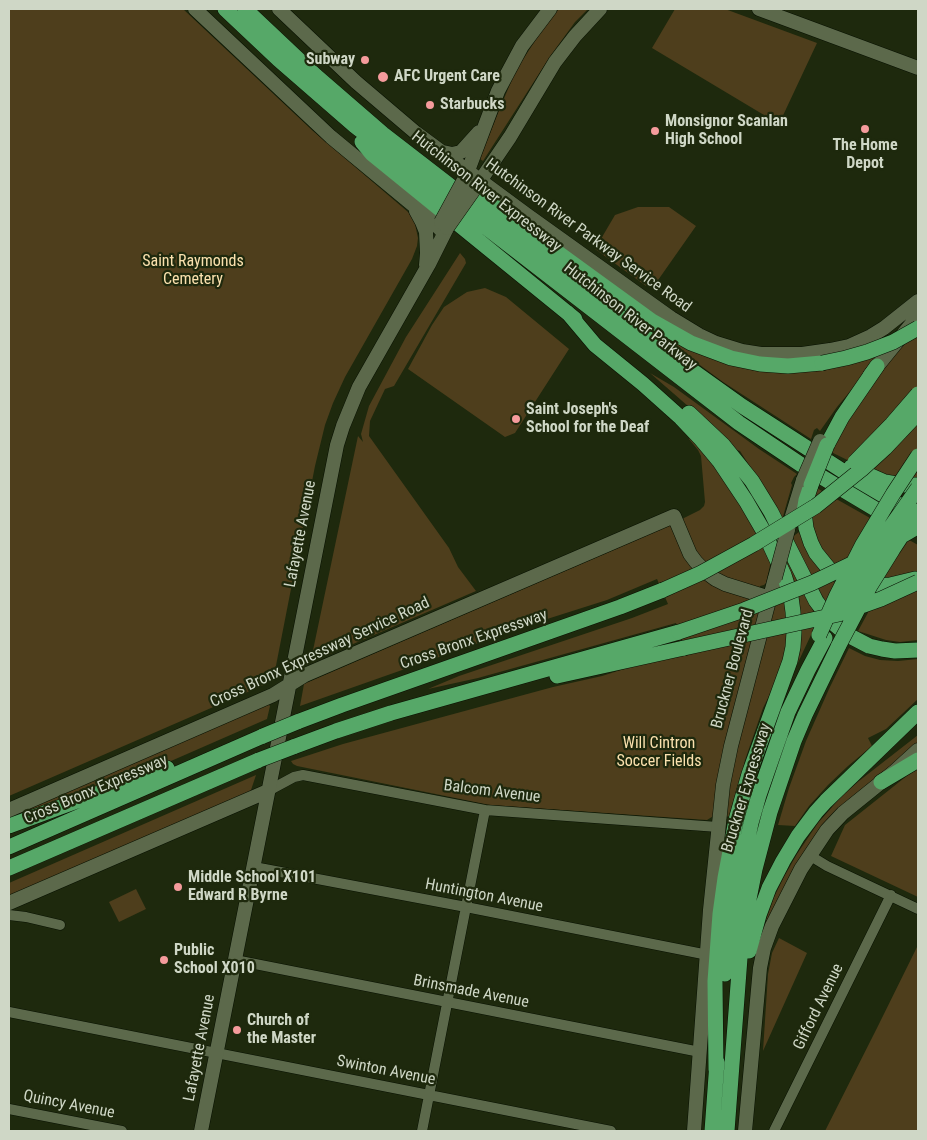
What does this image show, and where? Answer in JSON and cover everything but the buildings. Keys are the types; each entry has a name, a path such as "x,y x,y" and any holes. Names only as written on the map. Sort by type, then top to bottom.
{"highway":[{"path":"225,9 334,108 372,154 568,313 696,419 717,439 752,481 766,504 816,601 836,627 857,641 876,648 896,651 918,650"},
{"name":"Hutchinson River Expressway","path":"245,9 316,76 418,162 651,341 730,398 792,438"},
{"name":"Hutchinson River Parkway","path":"334,108 407,167 745,427 800,464 918,534"},
{"path":"372,125 421,153 640,313 677,336 711,351 745,362 781,366 803,366 867,352 893,342 918,328"},
{"path":"568,313 595,345 681,418 720,462 764,532 784,575 794,612 794,632 790,661 749,774 736,820 726,870 720,914 715,980 716,1070"},
{"path":"877,366 824,443 807,482 804,512 806,528 816,553 829,569 848,581 868,587 918,580"},
{"path":"716,565 778,525 822,492 877,440 918,394"},
{"name":"Cross Bronx Expressway","path":"9,847 297,722 620,607 663,590 716,565 774,533 828,497 862,469 918,413"},
{"path":"792,438 885,482 918,486"},
{"path":"792,438 918,516"},
{"path":"822,636 839,590 863,544 918,456"},
{"path":"822,636 872,555 918,486"},
{"name":"Bruckner Expressway","path":"728,1131 740,958 748,906 759,855 777,791 805,715 839,645 885,561 918,511"},
{"path":"9,868 293,746 404,709 679,632 744,610 818,581 871,554 918,526"},
{"path":"404,709 839,614 882,599 918,580"},
{"name":"Bruckner Expressway","path":"712,1131 726,967 745,851 759,795 788,712 822,636"},
{"path":"730,1106 745,972 754,929 779,868 798,836 816,812 918,712"},
{"path":"847,780 918,725"},
{"path":"9,826 169,767 264,736"},
{"path":"881,782 918,760"}],"street":[{"path":"195,9 331,137 443,228"},
{"name":"Hutchinson River Parkway Service Road","path":"279,9 366,92 440,150 467,174 671,318 723,346 761,354 824,352 864,340 918,301"},
{"name":"Lafayette Avenue","path":"201,1131 332,470 343,426 359,387 424,272 467,174 498,91 512,64 550,9"},
{"name":"Lafayette Avenue","path":"443,228 479,182 510,137 555,62 575,36 600,9"},
{"path":"759,9 918,68"},
{"path":"440,150 450,154 461,152 486,124"},
{"path":"408,201 420,218 426,232 427,258 424,272"},
{"path":"877,366 918,316"},
{"name":"Bruckner Boulevard","path":"694,1131 710,910 722,791 729,755 788,530 807,482"},
{"name":"Cross Bronx Expressway Service Road","path":"9,810 273,696 305,675 674,516 692,557 715,579 770,598"},
{"path":"745,1131 759,976 762,954 772,926 797,876 822,836 837,818 918,750"},
{"name":"Balcom Avenue","path":"268,791 294,776 303,775 485,810 718,827"},
{"path":"9,903 268,791"},
{"path":"422,1131 485,810"},
{"path":"809,855 827,866 918,909"},
{"name":"Huntington Avenue","path":"254,867 708,955"},
{"name":"Gifford Avenue","path":"774,1131 891,895"},
{"path":"9,915 60,925"},
{"name":"Brinsmade Avenue","path":"235,960 700,1052"},
{"name":"Swinton Avenue","path":"9,1012 611,1131"},
{"name":"Quincy Avenue","path":"9,1109 122,1131"}],"green space":[{"name":"Saint Raymonds Cemetery","path":"9,9 183,9 313,131 408,212 415,224 418,238 412,259 345,377 325,425 315,466 273,681 9,796"},
{"path":"559,9 588,9 575,22 551,55 483,161 480,159 516,70 548,21"},
{"path":"675,9 725,9 817,43 779,124 652,48"},
{"path":"638,207 669,207 696,226 656,283 646,286 595,249 615,215"},
{"path":"460,253 466,263 394,386 385,389 370,421 369,436 449,548 458,567 476,591 323,657 312,655 358,436 363,442 361,434 369,406 406,337"},
{"path":"485,288 506,297 569,349 515,433 505,437 408,369 444,307 467,292"},
{"path":"918,323 918,479 878,475 831,452 839,434 874,382"},
{"path":"660,332 696,351 882,353 837,407 820,431 817,428 814,430 811,439 723,382 659,335"},
{"path":"650,373 674,387 759,449 797,474 791,483 782,520 740,451 735,451 712,427"},
{"path":"690,437 706,455 739,501 771,561 766,583 760,586 759,590 722,577 698,557 682,520 700,510 705,502 701,456 689,439"},
{"path":"815,487 918,545 918,573 884,582 849,576 825,556 811,526"},
{"name":"Will Cintron Soccer Fields","path":"671,525 687,558 760,600 762,608 715,815 707,820 490,805 297,766 291,761 343,744 553,687 686,654 676,623 478,678 428,689 459,676 632,618 668,604 657,579 607,600 544,620 300,706 304,684"},
{"path":"802,530 837,584 827,604 792,537"},
{"path":"787,561 818,620 795,669 785,562"},
{"path":"780,582 788,606 787,647 776,682 763,708 745,760 732,817 723,816 727,789"},
{"path":"918,584 918,640 900,642 886,640 858,631 877,596"},
{"path":"849,648 865,656 880,660 918,659 918,699 886,729 868,738 872,746 828,785 809,806 795,826 778,825 806,741"},
{"path":"268,704 270,706 267,719 155,768 37,809 25,808"},
{"path":"918,735 918,743 849,799 825,822 768,921 766,920 774,897 785,875 818,823 840,798 859,781"},
{"path":"918,769 918,897 831,856 845,825"},
{"path":"256,775 250,793 9,896 9,883"},
{"path":"136,889 146,909 119,922 109,902"},
{"path":"779,938 807,953 763,1051 768,974 772,953"},
{"path":"918,945 918,1131 825,1131 877,1028"}],"place":[{"name":"Subway","path":"365,60"},
{"name":"AFC Urgent Care","path":"383,77"},
{"name":"Starbucks","path":"430,105"},
{"name":"The Home Depot","path":"865,129"},
{"name":"Monsignor Scanlan High School","path":"655,131"},
{"name":"Saint Joseph's School for the Deaf","path":"516,419"},
{"name":"Middle School X101 Edward R Byrne","path":"178,887"},
{"name":"Public School X010","path":"164,960"},
{"name":"Church of the Master","path":"237,1030"}]}
